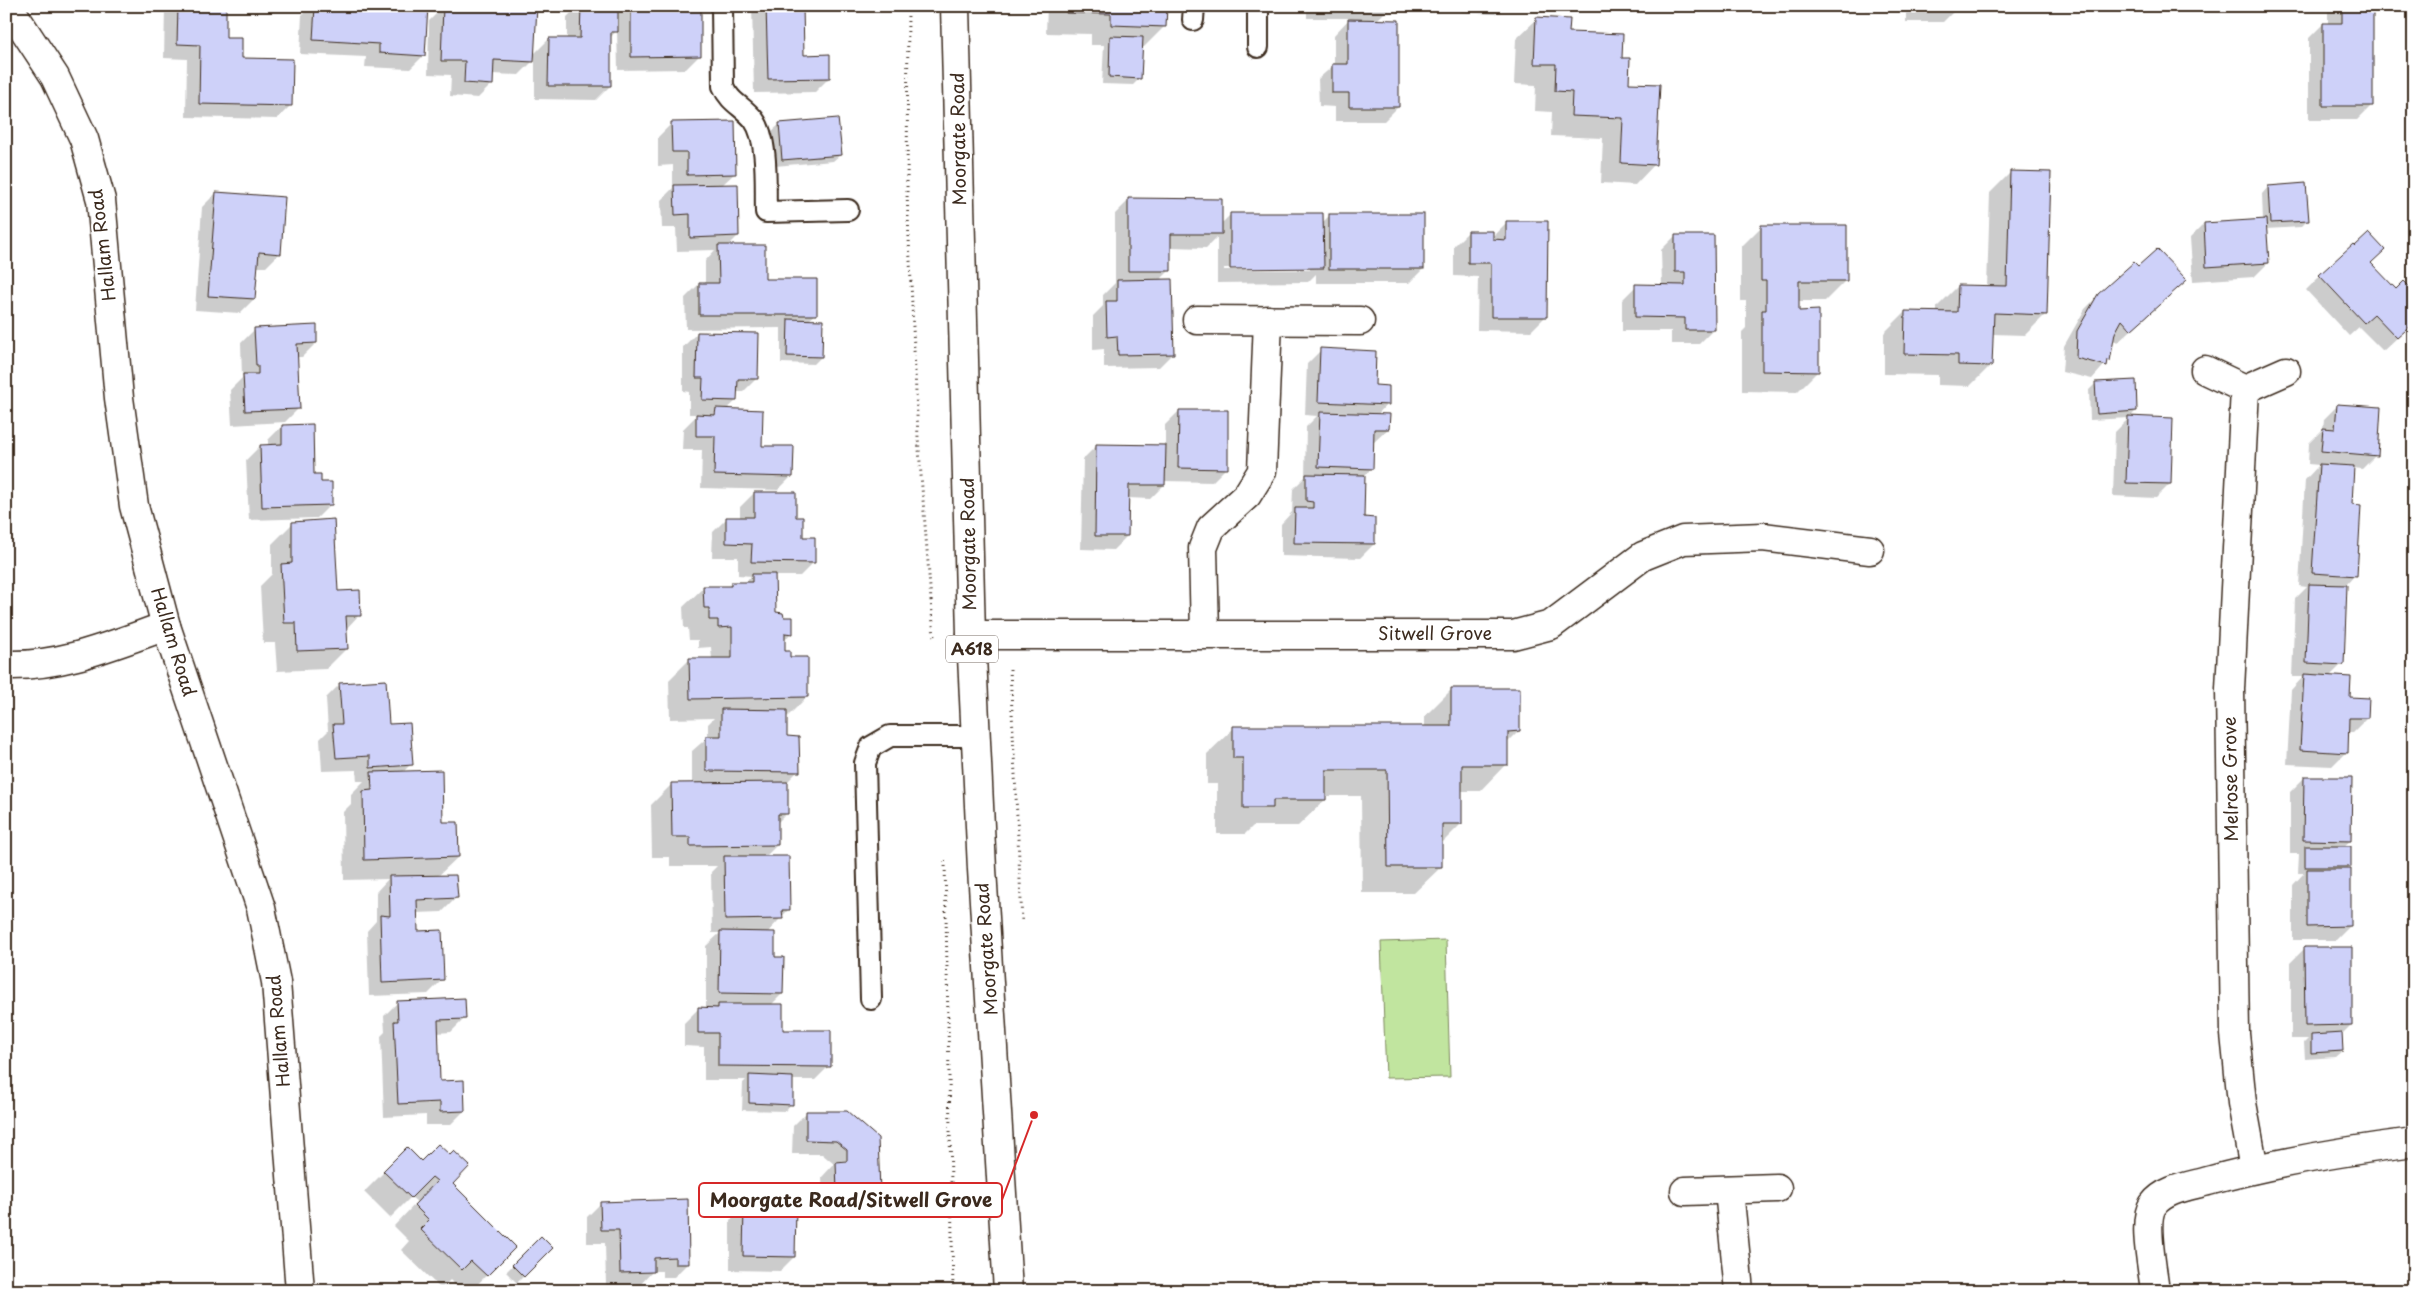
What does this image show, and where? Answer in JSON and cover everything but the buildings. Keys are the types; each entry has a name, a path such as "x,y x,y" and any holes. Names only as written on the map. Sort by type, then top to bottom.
{"street":[{"name":"Moorgate Road","path":"955,6 976,736 982,869 1008,1291"},
{"name":"Hallam Road","path":"8,7 55,77 84,140 101,200 118,398 134,506 166,626 261,908 276,982 300,1291"},
{"path":"1197,320 1360,321"},
{"path":"1206,634 1203,548 1211,528 1247,495 1262,471 1268,320"},
{"path":"2205,370 2245,389 2286,371"},
{"name":"Melrose Grove","path":"2245,389 2230,689 2235,1034 2242,1103 2254,1169"},
{"name":"Sitwell Grove","path":"972,635 1513,635 1551,625 1643,556 1683,540 1763,537 1870,550"},
{"path":"6,665 53,662 94,651 166,626"},
{"path":"2155,1291 2148,1217 2154,1204 2168,1193 2254,1169 2320,1155 2414,1142"},
{"path":"1685,1190 1777,1188"},
{"path":"1729,1190 1739,1291"}],"lane":[{"path":"722,6 723,86 727,97 754,120 760,131 764,151 766,212 848,210"},
{"path":"1258,6 1258,47"},
{"path":"871,999 865,763 871,747 890,736 976,736"}],"path":[{"path":"908,6 908,204 918,436 934,639"},
{"path":"945,853 953,1291"}],"green space":[{"path":"1446,940 1450,1077 1386,1078 1381,942"}],"place":[{"name":"Moorgate Road/Sitwell Grove","path":"1034,1115"}]}
